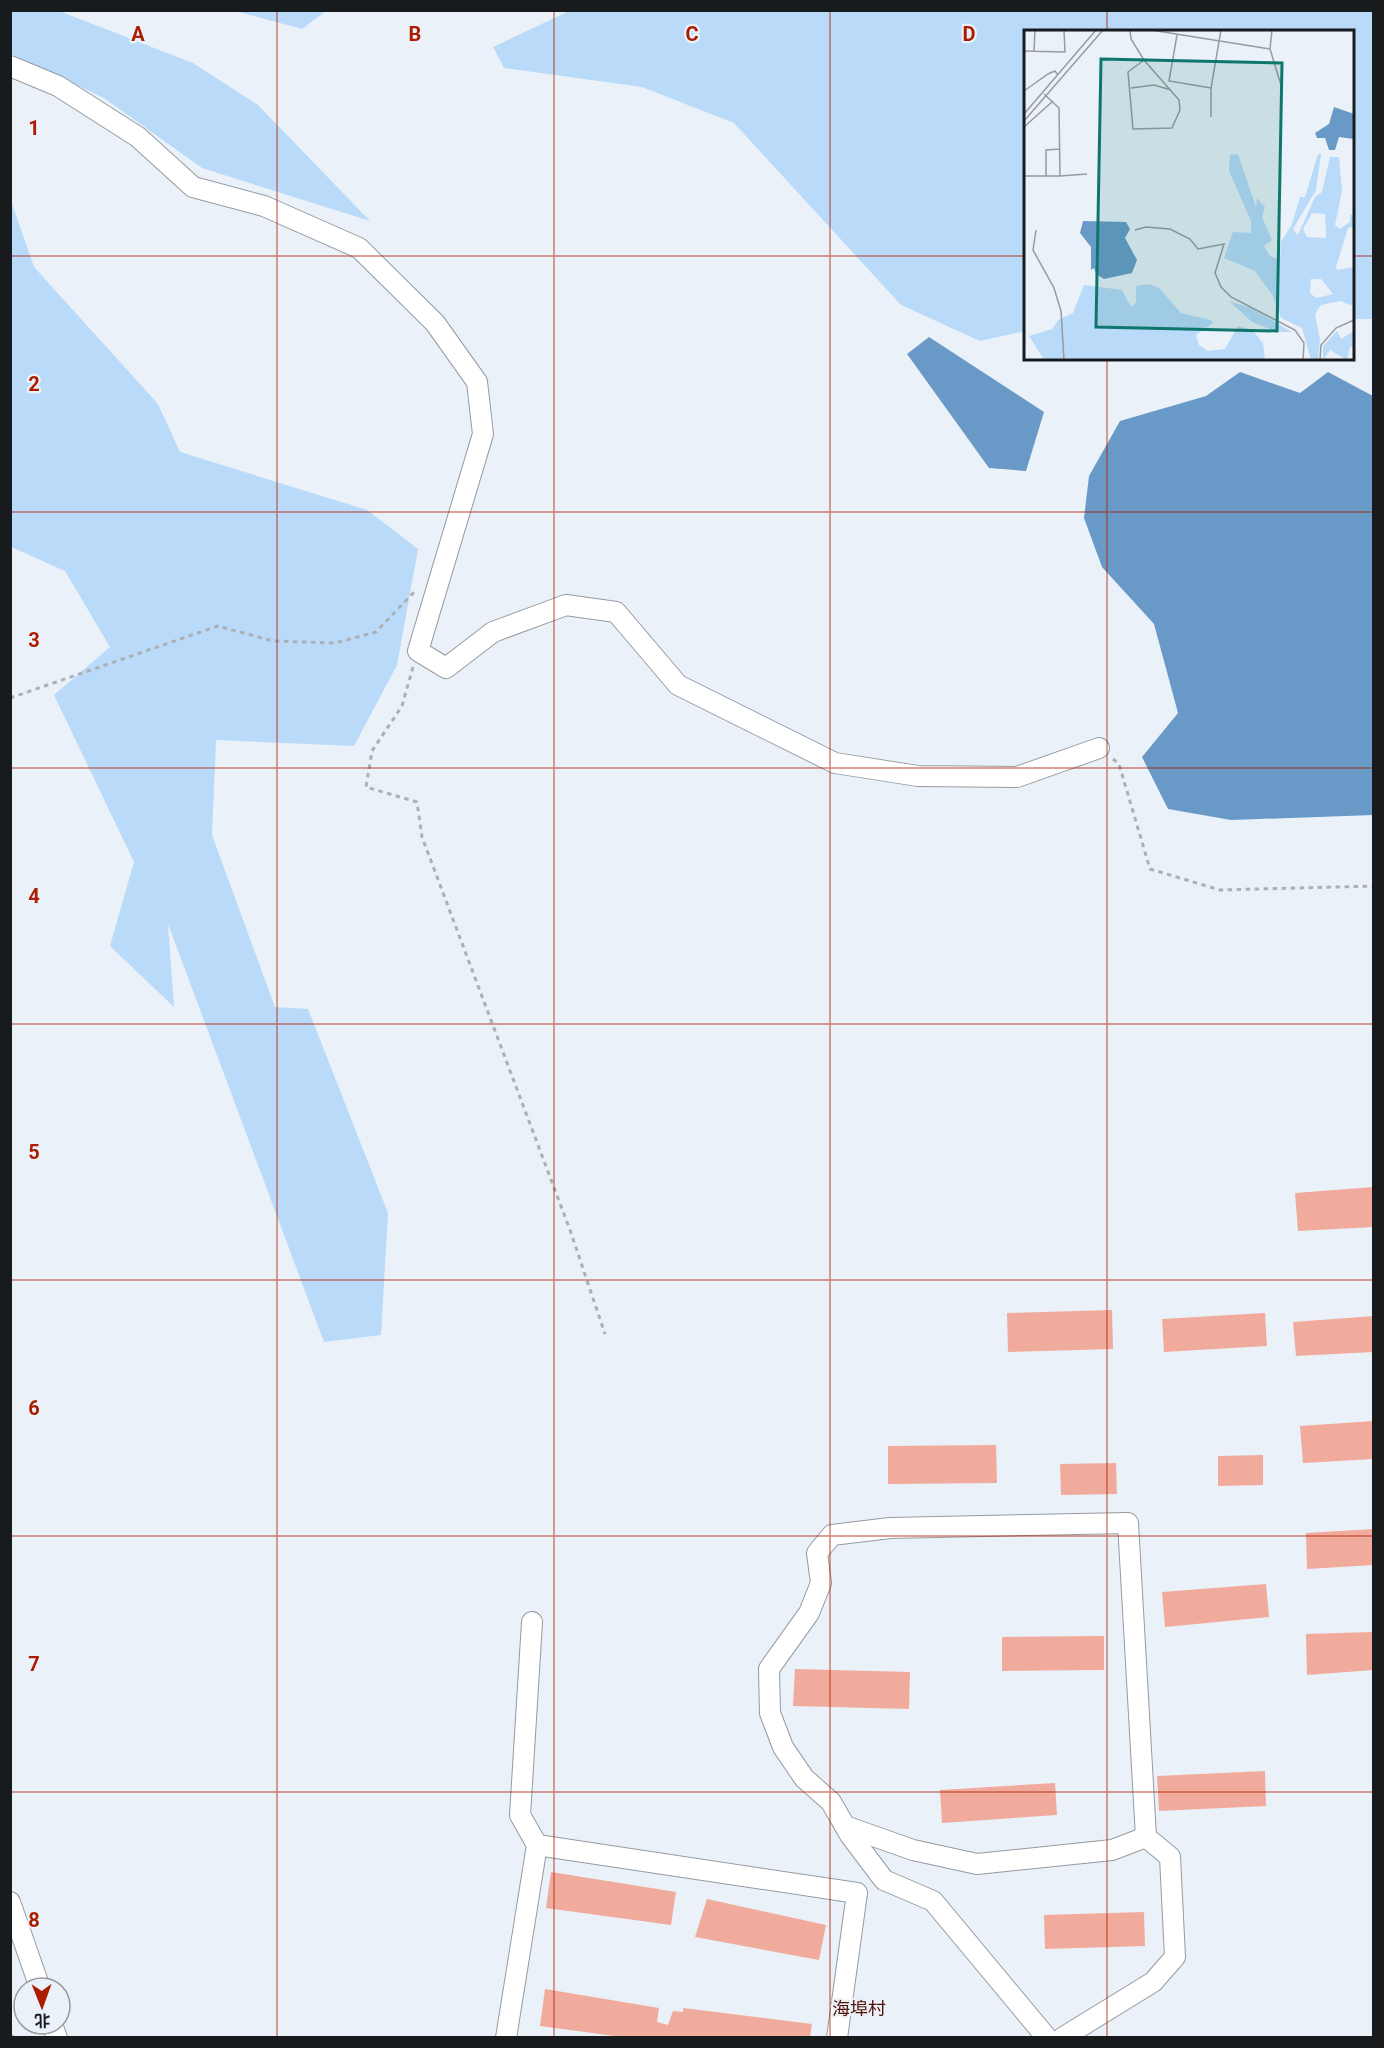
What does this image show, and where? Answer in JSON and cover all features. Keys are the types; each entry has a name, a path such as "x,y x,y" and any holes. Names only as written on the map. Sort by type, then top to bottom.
{"street":[{"path":"10,66 58,86 138,137 193,187 264,206 359,248 435,323 477,382 483,434 418,651 446,668 493,632 566,605 616,612 678,685 835,763 918,776 1017,777 1099,748"},
{"path":"1047,2037 933,1901 884,1880 845,1826 831,1802 804,1778 783,1747 770,1713 769,1669 809,1613 821,1583 817,1553 832,1535 890,1528 1128,1523 1146,1837 1170,1857 1175,1957 1153,1982 1062,2037"},
{"path":"506,2037 537,1845 520,1815 532,1622"},
{"path":"845,1826 913,1850 977,1864 1112,1850 1146,1837"},
{"path":"537,1845 857,1893 837,2037"},
{"path":"10,1902 36,1976"}],"path":[{"path":"10,698 218,626 273,641 335,643 375,632 422,585"},
{"path":"418,651 402,706 372,751 366,787 417,802 422,837 570,1230 604,1334"},
{"path":"1099,748 1119,764 1150,869 1220,890 1374,886"},
{"path":"10,2035 15,2037"}],"shaded area":[{"path":"10,11 59,11 193,63 258,105 370,221 202,168 104,98 11,54"},
{"path":"235,11 326,11 302,29"},
{"path":"569,11 1373,11 1373,319 1354,319 1354,30 1024,30 1024,331 980,341 901,305 734,123 642,87 504,68 493,47"},
{"path":"10,198 34,267 158,404 180,452 367,510 418,549 397,665 354,746 216,740 212,835 275,1007 308,1009 388,1213 381,1335 324,1342 168,924 174,1007 110,946 134,862 54,695 110,647 65,571 11,547"},
{"path":"929,337 1044,412 1026,471 989,468 907,354"},
{"path":"1240,372 1300,393 1328,372 1373,396 1373,815 1231,820 1168,809 1142,757 1178,713 1154,624 1102,567 1084,518 1089,476 1120,421 1206,396"}],"building":[{"path":"1374,1187 1374,1227 1298,1231 1295,1193"},
{"path":"1112,1310 1113,1349 1008,1352 1007,1313"},
{"path":"1265,1313 1267,1346 1164,1352 1162,1319"},
{"path":"1374,1316 1374,1352 1296,1356 1293,1322"},
{"path":"1374,1421 1374,1459 1303,1463 1300,1426"},
{"path":"996,1445 997,1483 888,1484 888,1446"},
{"path":"1263,1455 1263,1485 1218,1486 1218,1456"},
{"path":"1116,1463 1117,1494 1061,1495 1060,1464"},
{"path":"1374,1529 1374,1565 1307,1569 1306,1533"},
{"path":"1266,1584 1269,1617 1165,1627 1162,1592"},
{"path":"1374,1632 1374,1670 1307,1675 1306,1634"},
{"path":"1104,1636 1104,1670 1002,1671 1002,1637"},
{"path":"795,1669 910,1672 909,1709 793,1706"},
{"path":"1265,1771 1266,1806 1159,1811 1157,1776"},
{"path":"1055,1783 1057,1815 942,1823 940,1790"},
{"path":"551,1872 676,1892 671,1925 546,1908"},
{"path":"707,1899 826,1925 819,1960 695,1937"},
{"path":"1144,1912 1145,1946 1045,1949 1044,1915"},
{"path":"545,1989 659,2008 657,2022 668,2025 673,2011 683,2012 683,2008 812,2024 810,2037 622,2037 540,2026"}],"district":[{"name":"海埠村","path":"859,2009"}]}
